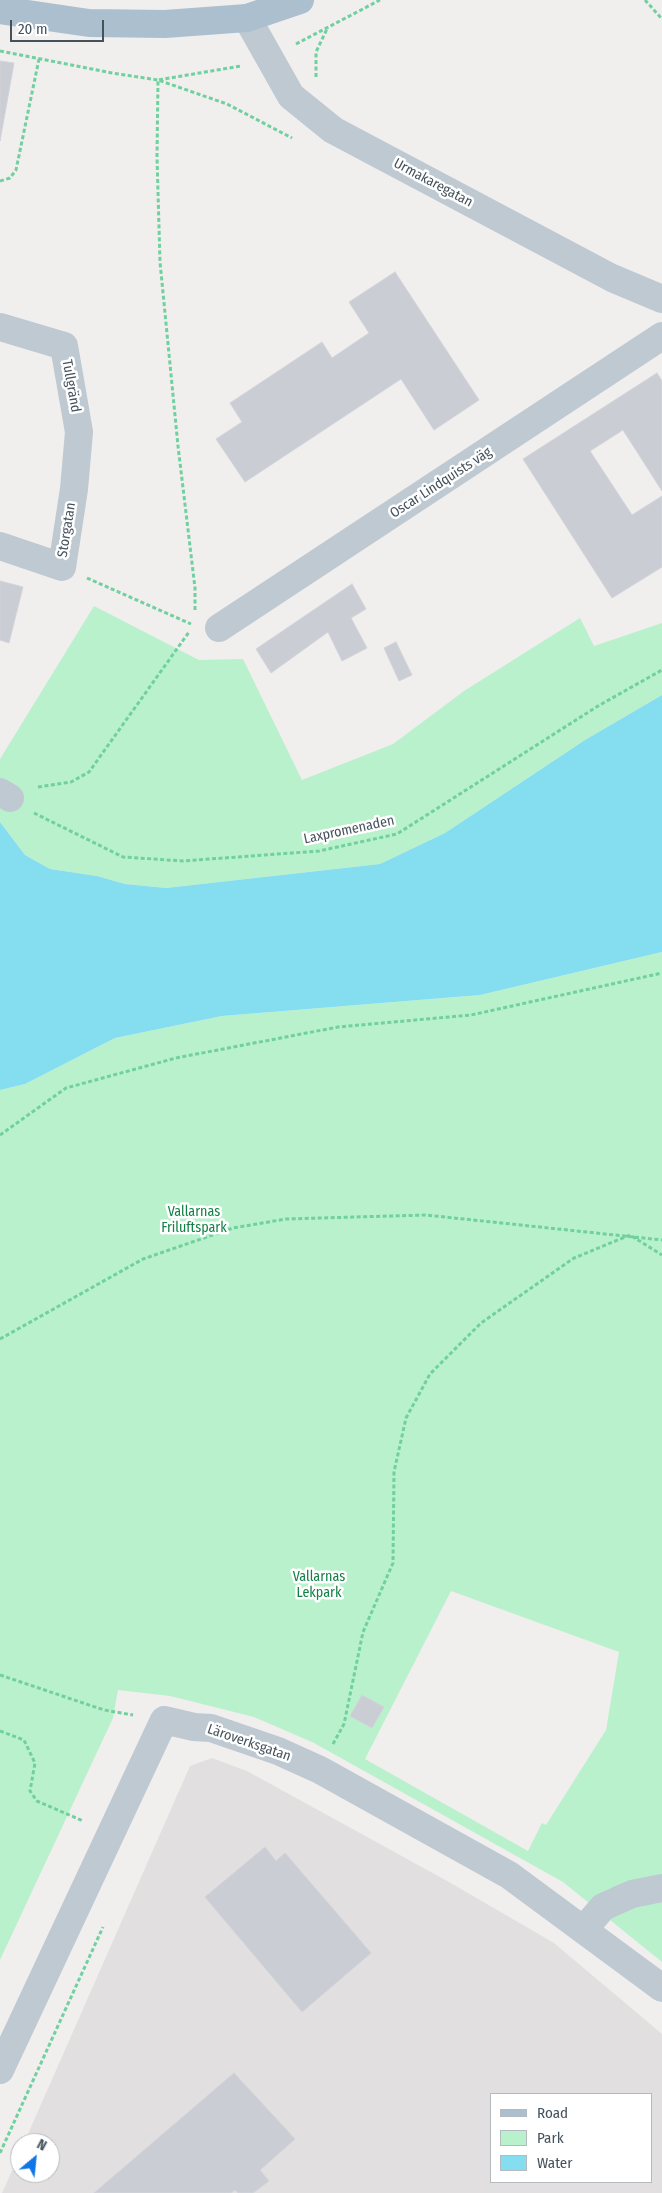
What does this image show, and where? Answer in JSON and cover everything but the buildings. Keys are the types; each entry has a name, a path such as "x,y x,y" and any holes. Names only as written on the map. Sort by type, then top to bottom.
{"main road":[{"path":"0,10 89,23 165,24 248,18 300,0"}],"street":[{"name":"Urmakaregatan","path":"248,18 291,96 333,130 612,278 662,300"},
{"name":"Tullgränd","path":"0,327 64,346 78,432"},
{"name":"Oscar Lindquists väg","path":"202,625 658,347"},
{"name":"Storgatan","path":"0,546 62,567 74,489 78,432"},
{"name":"Läroverksgatan","path":"164,1720 211,1728 278,1751 320,1770 509,1875 662,1988"},
{"path":"0,2070 164,1720"},
{"path":"584,1929 603,1906 632,1894 662,1888"}],"path":[{"path":"0,51 158,80 240,66 271,57 380,0"},
{"path":"645,0 662,19"},
{"path":"0,181 10,178 16,170 39,59"},
{"path":"158,80 157,157 160,262 178,446 195,588 195,615"},
{"path":"5,795 19,788 71,782 89,772 202,625 62,567"},
{"name":"Laxpromenaden","path":"5,795 46,820 123,857 183,861 319,851 397,834 598,706 662,670"},
{"path":"0,1135 66,1088 176,1058 338,1027 471,1015 662,973"},
{"path":"0,1338 143,1259 234,1228 286,1219 426,1215 630,1235 662,1240"},
{"path":"630,1235 662,1255"},
{"path":"320,1770 344,1724 363,1632 393,1563 394,1472 406,1418 430,1374 481,1323 574,1258 630,1235"},
{"path":"0,1675 104,1710 164,1720"},
{"path":"0,1731 24,1740 35,1763 30,1791 37,1801 87,1823"},
{"path":"0,2153 103,1926"}],"shaded area":[{"path":"212,1758 247,1771 449,1882 554,1943 662,2034 662,2193 2,2193 10,2175 10,2183 60,2183 60,2133 28,2133 190,1766"}],"green space":[{"path":"94,606 199,660 243,659 302,780 393,744 464,691 580,618 594,646 662,623 662,695 585,740 445,833 380,864 166,888 125,884 97,876 50,869 25,855 0,822 0,759"},
{"name":"Vallarnas Friluftspark","path":"662,952 662,1962 563,1882 314,1743 254,1717 170,1696 118,1690 113,1718 0,1960 0,1090 25,1084 115,1038 222,1016 480,995","holes":["451,1591 619,1652 606,1730 546,1825 542,1823 528,1851 365,1759"]}],"water":[{"path":"662,695 662,952 480,995 222,1016 115,1038 25,1084 0,1090 0,822 25,855 50,869 97,876 125,884 166,888 380,864 445,833 585,740"}],"park label":[{"name":"Vallarnas Lekpark","path":"319,1585"}]}
